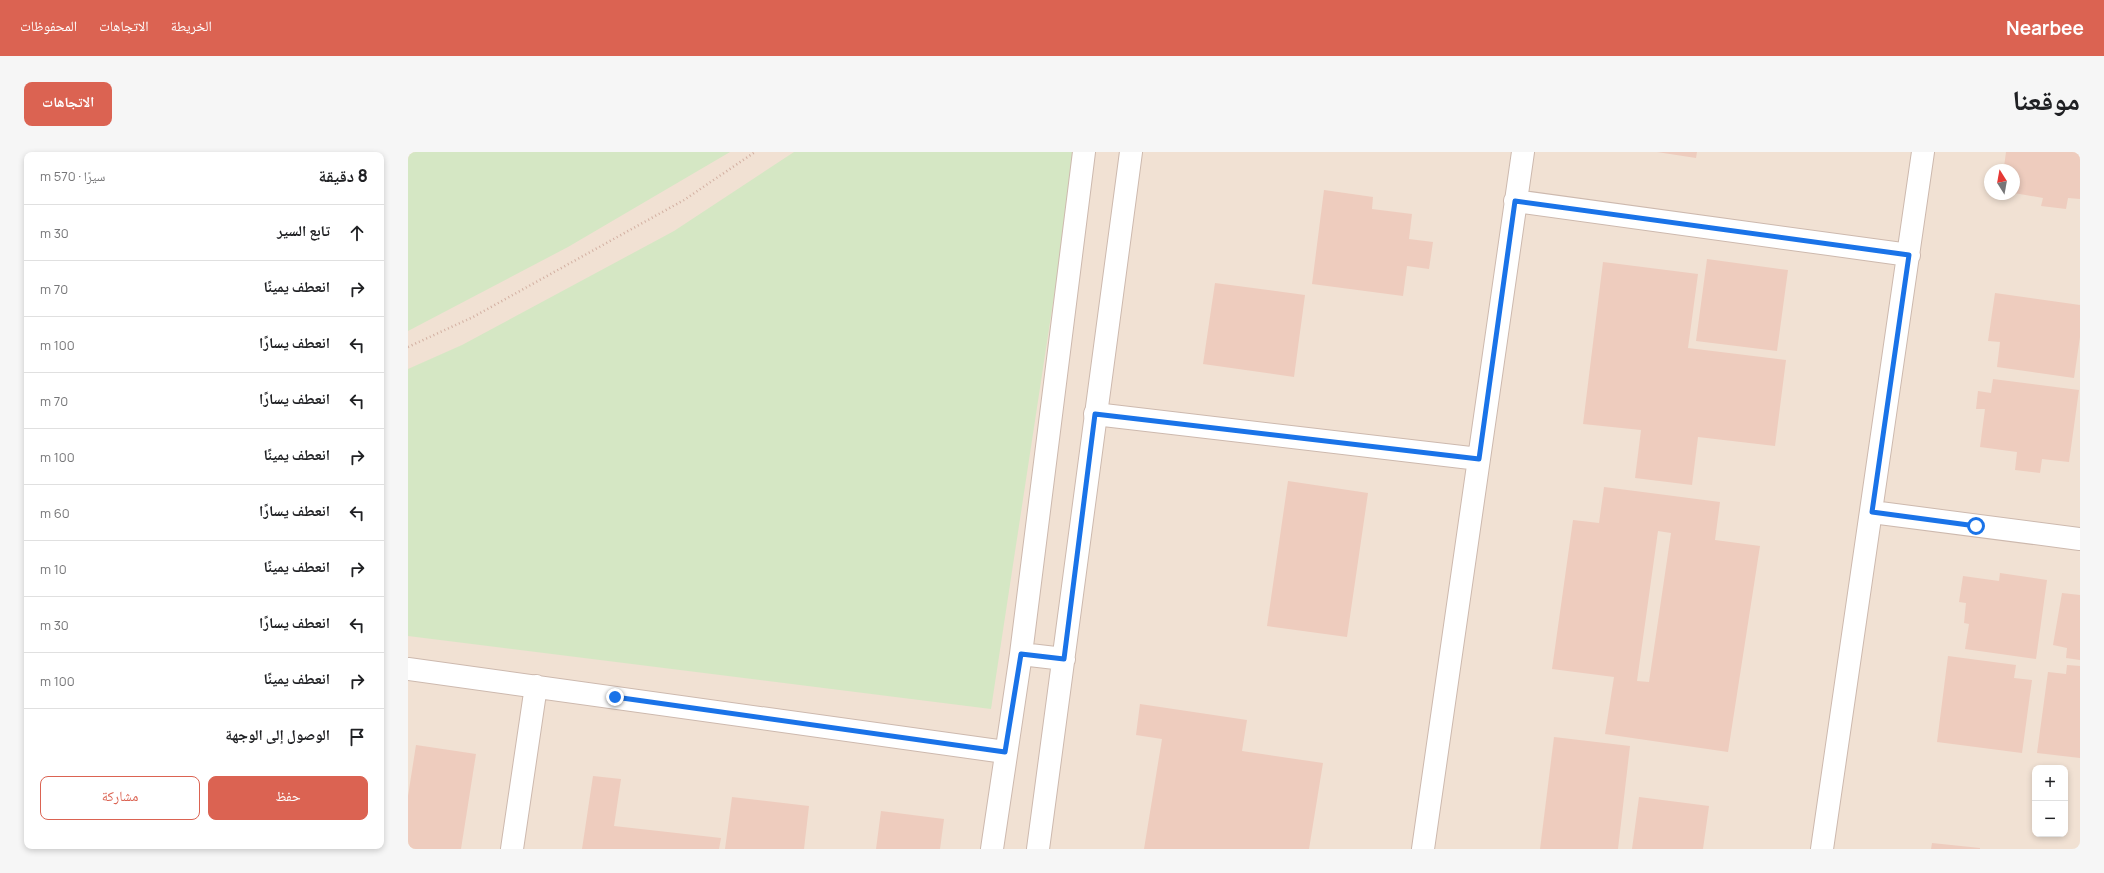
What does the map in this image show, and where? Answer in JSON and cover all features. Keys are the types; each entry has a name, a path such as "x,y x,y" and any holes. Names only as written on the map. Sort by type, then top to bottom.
{"street":[{"path":"992,849 1005,752 1021,654 1084,152"},
{"path":"1038,849 1131,152"},
{"path":"1423,849 1523,152"},
{"path":"1822,849 1923,152"},
{"path":"1515,201 1909,255"},
{"path":"1095,414 1479,459"},
{"path":"1872,512 2080,539"},
{"path":"1021,654 1064,659"},
{"path":"408,669 1005,752"},
{"path":"512,849 536,686"}],"path":[{"path":"408,347 473,317 684,200 754,152"}],"shaded area":[{"path":"408,152 2080,152 2080,849 408,849"}],"green space":[{"path":"408,152 730,152 568,247 408,331"},
{"path":"794,152 1076,152 991,709 408,636 408,369 462,345 674,231"}],"building":[{"path":"1657,152 1697,152 1696,158"},
{"path":"2006,152 2080,152 2080,199 2068,198 2066,209 2041,206 2043,198 2020,194 2020,164 2004,164"},
{"path":"1324,190 1373,197 1372,209 1412,214 1409,239 1433,242 1429,269 1407,266 1403,296 1312,284"},
{"path":"1707,259 1788,270 1777,351 1696,341"},
{"path":"1603,262 1698,274 1688,348 1786,360 1775,446 1698,437 1692,485 1635,478 1641,430 1583,424"},
{"path":"1215,283 1305,295 1294,377 1203,364"},
{"path":"1995,293 2080,305 2080,337 2074,378 1997,367 2000,342 1988,341"},
{"path":"1993,379 2079,390 2069,462 2042,459 2040,473 2015,470 2017,452 1980,447 1985,409 1976,409 1978,391 1991,393"},
{"path":"1288,481 1368,493 1347,637 1267,626"},
{"path":"1604,487 1720,502 1715,540 1760,546 1728,752 1605,734 1614,677 1552,669 1573,520 1599,523","holes":["1658,531 1671,533 1649,682 1637,681"]},
{"path":"2000,573 2047,580 2036,659 1965,649 1969,624 1964,623 1966,603 1959,602 1963,576 1999,581"},
{"path":"2062,593 2080,595 2080,660 2066,658 2067,648 2053,645"},
{"path":"1948,656 2016,665 2014,678 2032,680 2022,753 1937,742"},
{"path":"2067,665 2080,666 2080,758 2037,753 2048,672 2066,674"},
{"path":"1140,704 1247,720 1242,751 1323,763 1309,849 1144,849 1162,739 1136,735"},
{"path":"1554,737 1630,746 1618,849 1540,849"},
{"path":"416,745 476,754 461,849 408,849 408,796"},
{"path":"593,776 621,779 614,826 721,838 719,849 582,849"},
{"path":"732,797 809,806 804,849 725,849"},
{"path":"1639,797 1709,806 1703,849 1632,849"},
{"path":"881,811 944,819 940,849 876,849"},
{"path":"1932,843 1980,848 1980,849 1931,849"}],"route":[{"path":"615,697 1005,752 1021,654 1064,659 1095,414 1479,459 1515,201 1909,255 1872,512 1976,526"}]}
